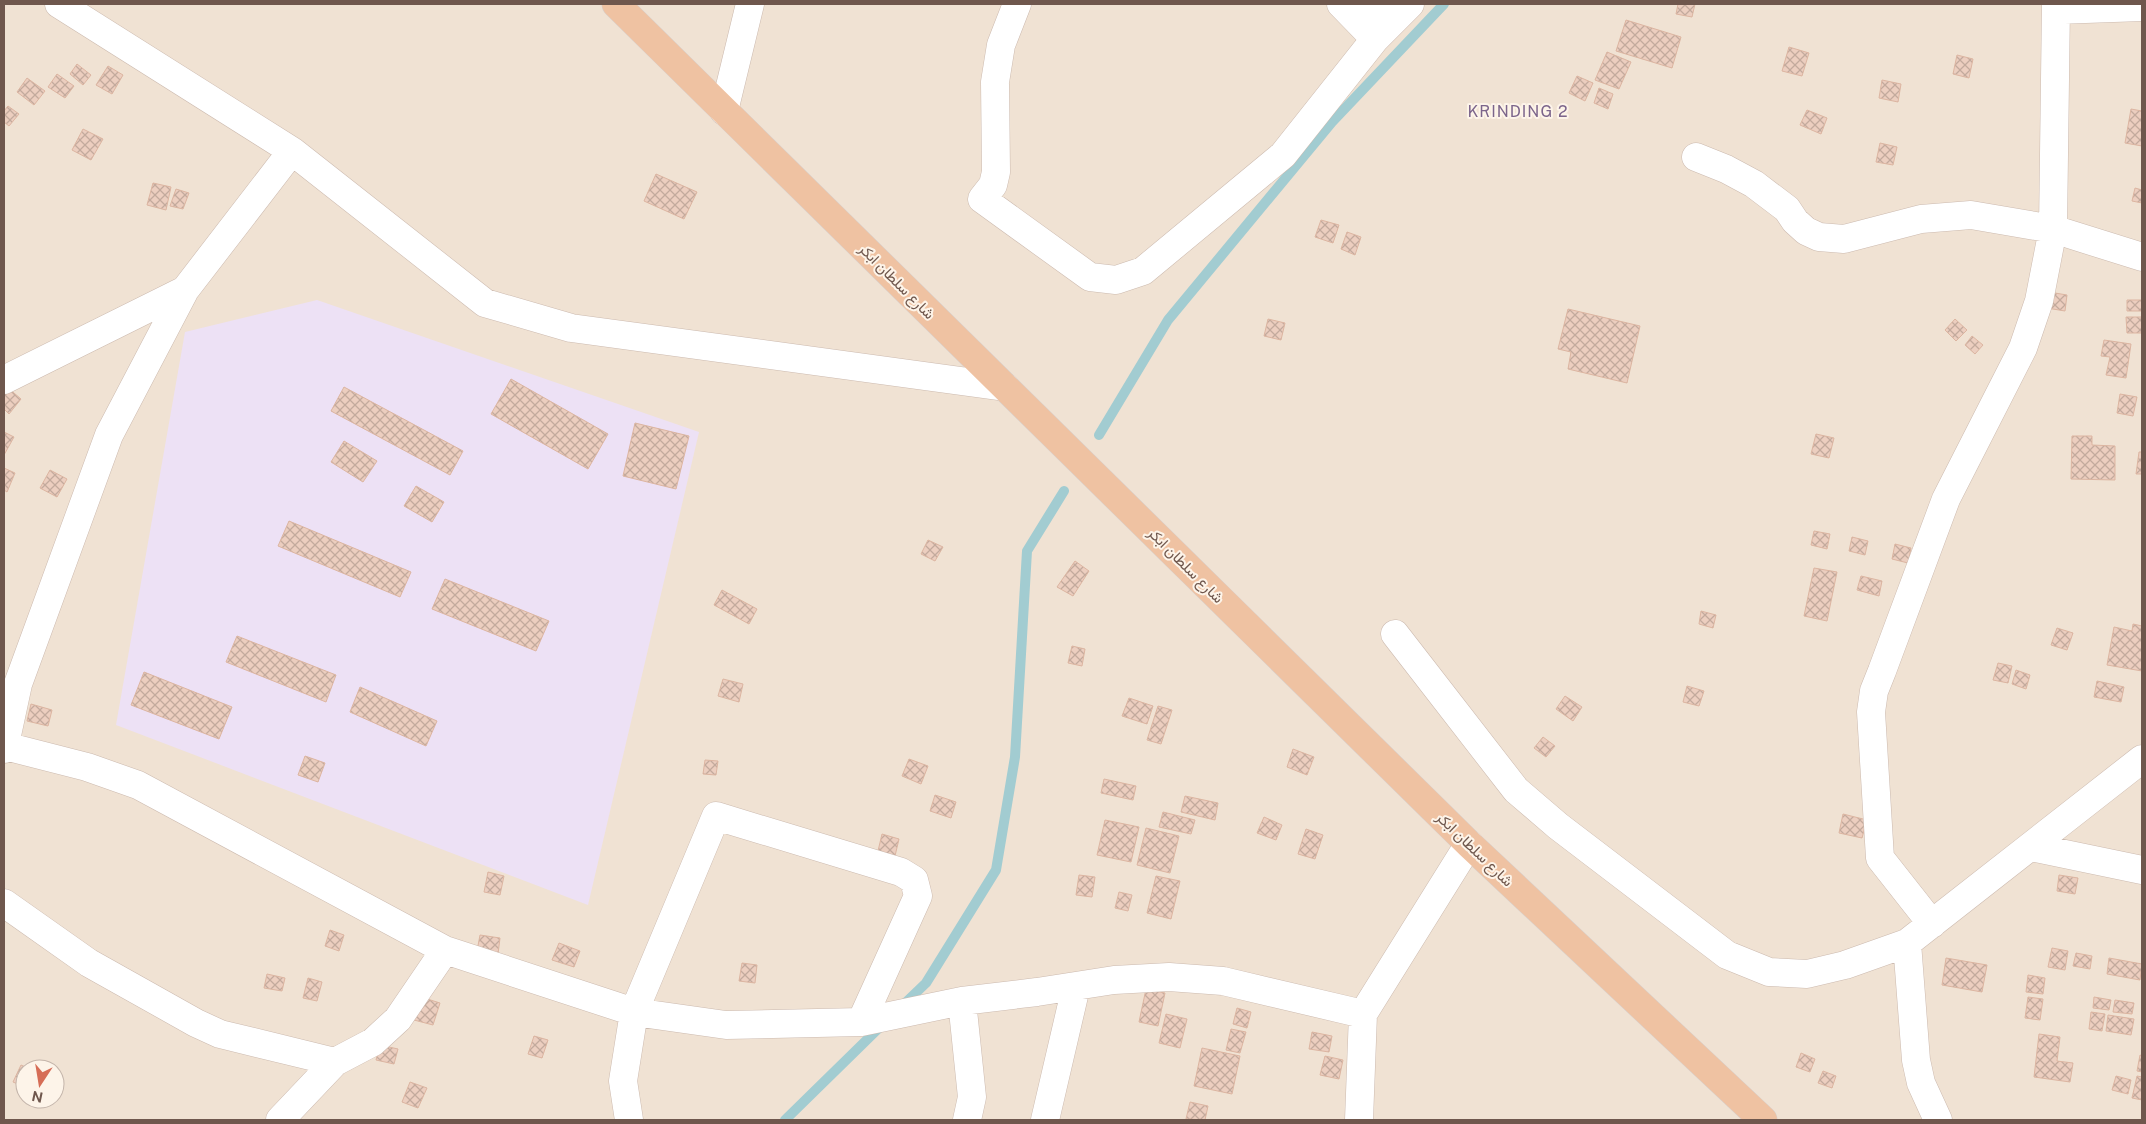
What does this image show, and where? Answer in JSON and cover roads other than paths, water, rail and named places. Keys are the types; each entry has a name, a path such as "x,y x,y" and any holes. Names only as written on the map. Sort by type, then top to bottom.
{"highway":[{"name":"شارع سلطان ابكر","path":"616,4 1469,844 1763,1120"}],"street":[{"path":"59,4 292,151 485,302 571,328 1004,387"},
{"path":"724,111 750,4"},
{"path":"1017,4 1001,45 995,82 996,172 992,185 982,199 1090,277 1116,280 1143,271 1283,155 1375,39 1410,4"},
{"path":"1341,4 1375,39"},
{"path":"1375,4 1375,39"},
{"path":"1932,924 1880,858 1871,712 1874,691 1946,499 2023,348 2039,301 2053,229 2056,7 2142,7"},
{"path":"292,151 185,290 110,435 11,682 4,748 87,767 138,786 445,950 634,1012 726,1025 861,1022 962,1001 1076,987 1114,980 1168,977 1222,981 1363,1014"},
{"path":"1696,157 1726,169 1754,184 1787,210 1806,231 1831,239 1844,239 1921,219 1971,215 2053,229 2142,257"},
{"path":"11,368 185,290"},
{"path":"1395,634 1516,790 1558,826 1727,955 1769,972 1807,974 1845,965 1907,943 2142,760"},
{"path":"629,1120 623,1081 634,1012 716,816 901,872 914,880 918,896 861,1022"},
{"path":"1359,1120 1363,1014 1469,844"},
{"path":"2031,847 2142,870"},
{"path":"4,902 89,963 196,1023 220,1034 335,1062"},
{"path":"1907,943 1916,1060 1921,1083 1938,1120"},
{"path":"280,1120 335,1062 372,1042 398,1019 445,950"},
{"path":"1045,1120 1076,987"},
{"path":"962,1001 972,1097 966,1120"}],"waterway":[{"path":"1099,435 1168,320 1332,122 1444,4"},
{"path":"901,1007 926,983 996,870 1015,757 1027,551 1064,491"},
{"path":"785,1120 883,1024"}],"district":[{"name":"KRINDING 2","path":"1518,111"}]}
